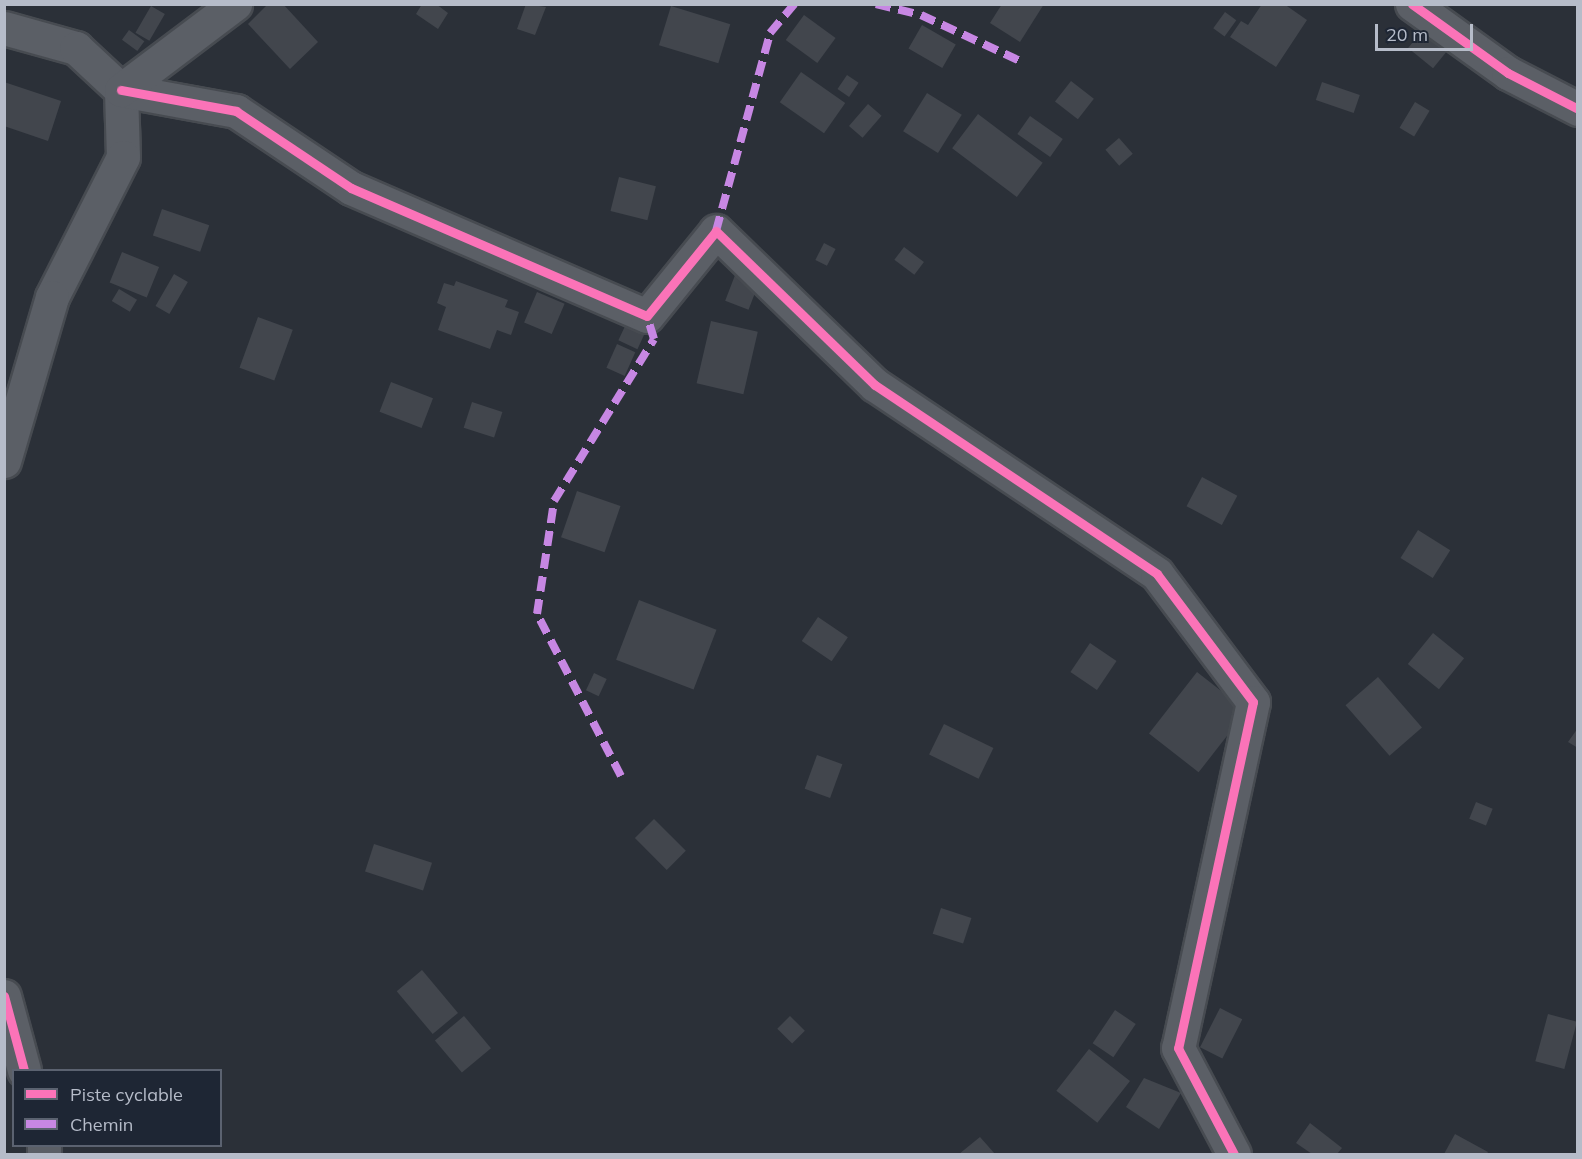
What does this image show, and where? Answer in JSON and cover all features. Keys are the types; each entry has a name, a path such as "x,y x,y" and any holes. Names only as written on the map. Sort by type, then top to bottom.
{"street":[{"path":"121,90 235,4"},
{"path":"1412,4 1508,73 1578,109"},
{"path":"4,28 76,48 121,90 236,111 351,188 647,316 716,231 875,385 1157,574 1253,702 1178,1048 1234,1155"},
{"path":"4,461 52,297 123,157 121,90"},
{"path":"4,996 23,1069"}],"building":[{"path":"268,4 283,4 318,42 290,69 248,24"},
{"path":"422,4 436,4 448,13 438,29 416,14"},
{"path":"526,4 546,7 535,35 517,29"},
{"path":"1002,4 1044,4 1020,42 990,23"},
{"path":"1262,4 1284,4 1307,20 1276,67 1230,37 1241,21 1248,25"},
{"path":"151,6 165,14 149,41 136,33"},
{"path":"671,6 730,24 718,63 659,45"},
{"path":"1225,12 1236,20 1225,36 1213,28"},
{"path":"804,15 836,38 817,63 786,40"},
{"path":"922,25 956,44 942,68 908,48"},
{"path":"129,30 144,41 137,51 122,40"},
{"path":"1422,31 1447,51 1433,68 1408,48"},
{"path":"801,72 845,103 824,133 780,102"},
{"path":"847,75 859,83 849,97 837,89"},
{"path":"1071,81 1094,99 1078,119 1055,101"},
{"path":"4,82 61,101 48,141 4,126"},
{"path":"1322,82 1360,95 1354,113 1316,100"},
{"path":"927,93 962,115 938,153 903,131"},
{"path":"1415,102 1430,111 1414,136 1400,128"},
{"path":"868,104 882,116 863,138 849,126"},
{"path":"978,114 1043,163 1017,197 952,148"},
{"path":"1030,116 1063,139 1050,157 1017,134"},
{"path":"1119,138 1133,154 1119,166 1105,150"},
{"path":"619,177 656,186 647,220 611,211"},
{"path":"162,209 209,225 200,252 153,235"},
{"path":"824,243 836,249 827,266 815,260"},
{"path":"904,247 924,262 914,275 894,260"},
{"path":"122,252 159,267 147,298 110,283"},
{"path":"737,270 760,279 749,310 725,301"},
{"path":"174,274 188,282 169,314 156,306"},
{"path":"456,281 508,300 505,307 519,312 511,335 497,330 490,349 438,330 446,307 437,303 444,283 454,286"},
{"path":"119,289 137,300 130,312 112,301"},
{"path":"537,292 565,304 552,334 524,322"},
{"path":"258,317 293,330 274,380 240,368"},
{"path":"711,321 758,332 743,394 697,383"},
{"path":"626,324 645,333 637,349 618,340"},
{"path":"617,344 635,352 625,376 606,368"},
{"path":"391,382 433,398 422,428 380,412"},
{"path":"472,402 502,412 494,438 464,428"},
{"path":"1202,477 1237,496 1222,525 1187,506"},
{"path":"577,491 620,506 605,552 561,537"},
{"path":"1418,530 1450,550 1433,578 1401,558"},
{"path":"639,600 716,630 694,689 616,660"},
{"path":"818,617 848,637 832,661 802,641"},
{"path":"1433,633 1464,658 1439,689 1408,664"},
{"path":"1090,643 1117,661 1097,690 1070,672"},
{"path":"1197,672 1247,711 1199,772 1149,733"},
{"path":"594,673 607,679 599,696 586,690"},
{"path":"1378,677 1422,728 1390,756 1346,705"},
{"path":"944,724 993,748 979,779 929,755"},
{"path":"1578,728 1578,748 1568,742"},
{"path":"817,755 842,764 830,798 805,789"},
{"path":"1476,802 1493,809 1486,825 1469,819"},
{"path":"654,819 686,851 667,870 635,838"},
{"path":"374,844 432,863 423,890 365,872"},
{"path":"941,908 971,918 963,944 933,934"},
{"path":"422,970 458,1013 433,1034 397,991"},
{"path":"1220,1008 1242,1019 1222,1059 1200,1047"},
{"path":"1115,1010 1136,1024 1113,1057 1093,1043"},
{"path":"1548,1014 1577,1022 1564,1069 1535,1061"},
{"path":"464,1016 491,1048 462,1073 435,1040"},
{"path":"790,1016 805,1031 792,1044 777,1029"},
{"path":"1089,1049 1130,1081 1097,1123 1056,1091"},
{"path":"1144,1078 1181,1093 1159,1129 1126,1107"},
{"path":"1310,1123 1342,1148 1337,1154 1312,1154 1296,1143"},
{"path":"1455,1134 1488,1152 1487,1154 1444,1154"},
{"path":"980,1137 995,1154 959,1154"}],"marked path":[{"path":"716,231 770,33 794,4"},
{"path":"876,4 921,15 1020,61"},
{"path":"621,776 537,614 554,501 654,339 647,316"}],"cycle path":[{"path":"1412,4 1508,73 1578,109"},
{"path":"121,90 236,111 351,188 647,316 716,231 875,385 1157,574 1253,702 1178,1048 1234,1154"},
{"path":"4,996 24,1069"}]}
